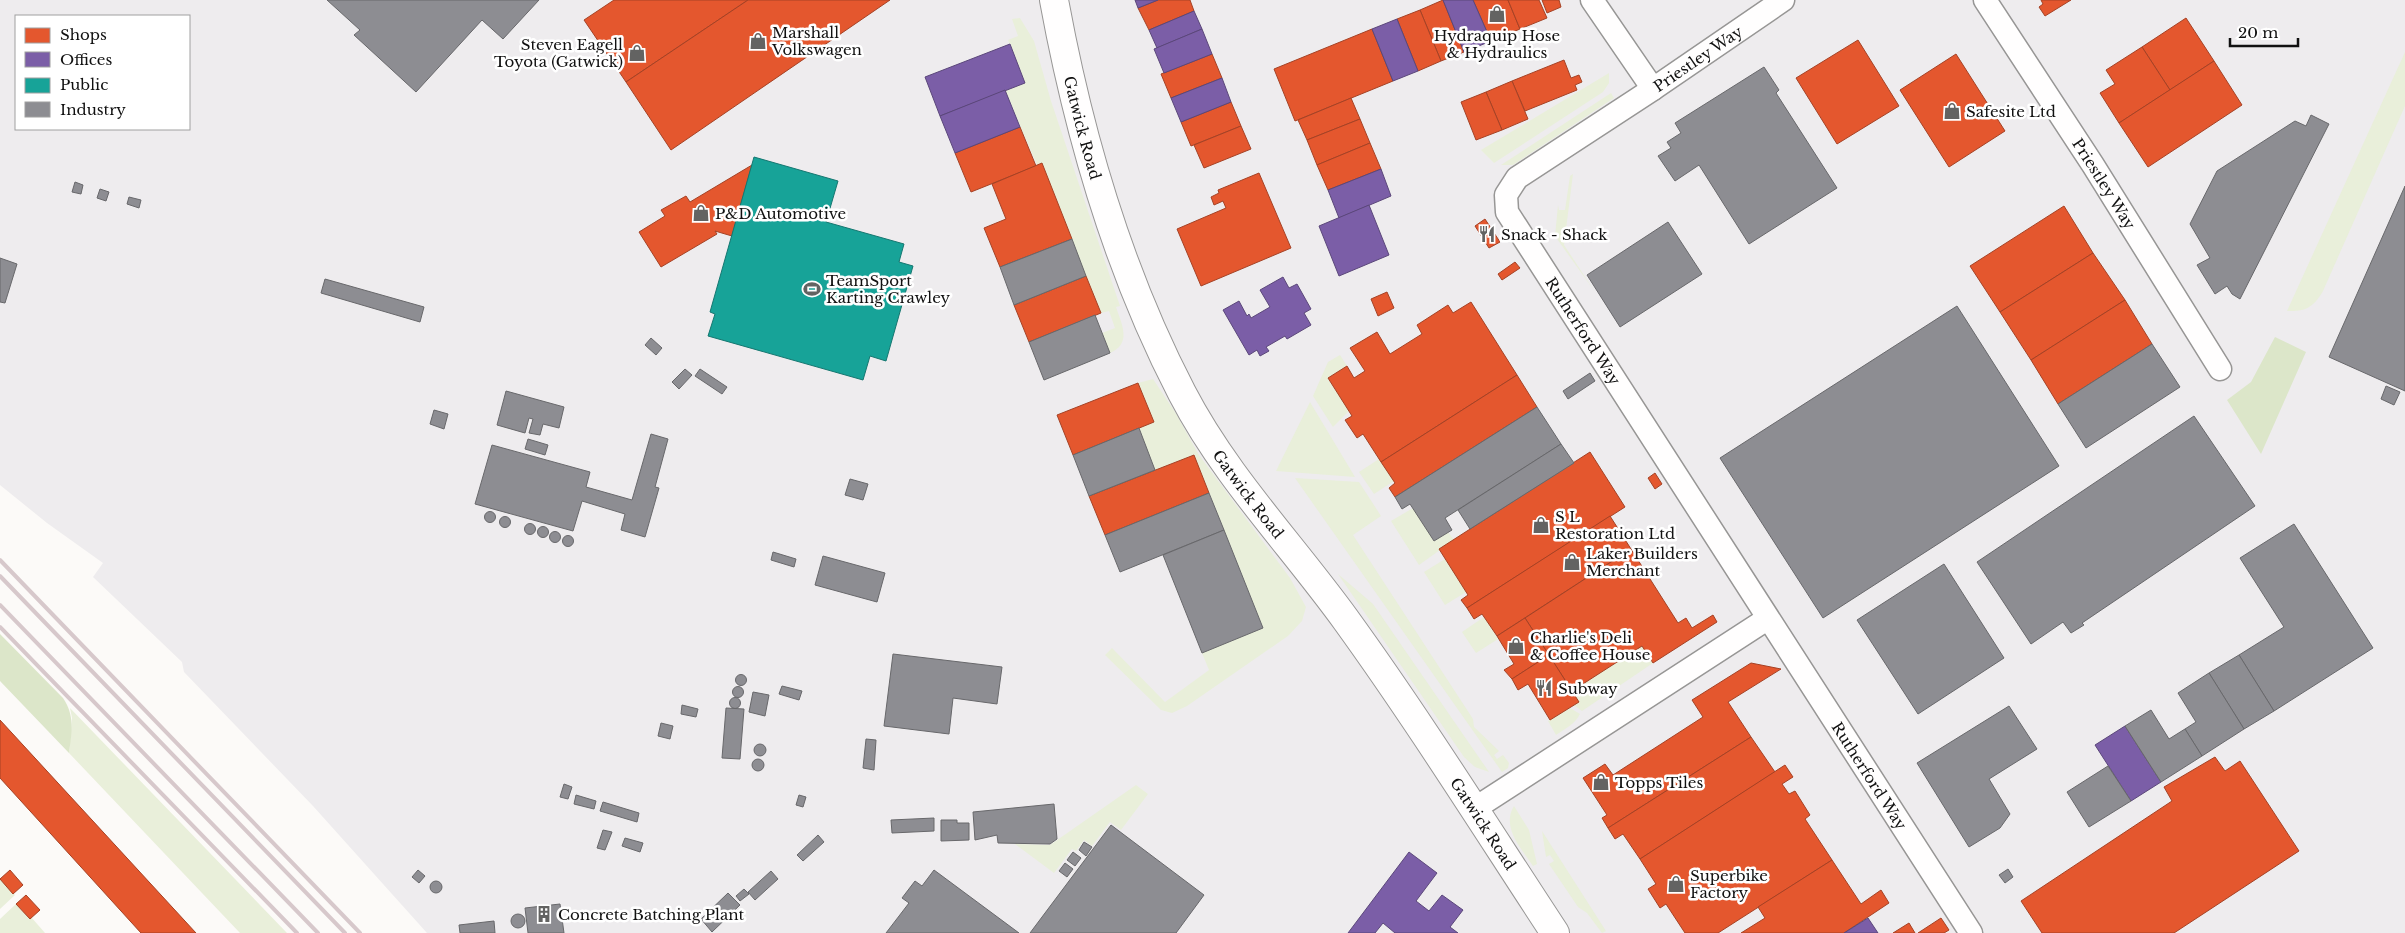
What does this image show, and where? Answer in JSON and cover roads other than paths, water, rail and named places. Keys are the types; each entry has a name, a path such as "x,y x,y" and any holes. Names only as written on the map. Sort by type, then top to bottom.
{"street":[{"name":"Gatwick Road","path":"1054,0 1082,132 1115,237 1144,313 1181,392 1212,445 1345,619 1474,809 1555,933"},
{"name":"Priestley Way","path":"1592,0 1653,89 1783,0"},
{"name":"Priestley Way","path":"1985,0 2088,158 2220,369"},
{"name":"Rutherford Way","path":"1653,89 1517,178 1508,191 1506,208 1520,235 1971,933"},
{"path":"1474,809 1767,619"}],"railway":[{"path":"0,560 360,933"},
{"path":"0,576 345,933"},
{"path":"0,605 318,933"},
{"path":"0,627 297,933"}],"place":[{"name":"Hydraquip Hose & Hydraulics","path":"1497,14"},
{"name":"Marshall Volkswagen","path":"758,41"},
{"name":"Steven Eagell Toyota (Gatwick)","path":"637,53"},
{"name":"Safesite Ltd","path":"1952,111"},
{"name":"P&D Automotive","path":"701,213"},
{"name":"Snack - Shack","path":"1487,234"},
{"name":"TeamSport Karting Crawley","path":"812,289"},
{"name":"S L Restoration Ltd","path":"1541,525"},
{"name":"Laker Builders Merchant","path":"1572,562"},
{"name":"Charlie's Deli & Coffee House","path":"1516,646"},
{"name":"Subway","path":"1544,688"},
{"name":"Topps Tiles","path":"1601,782"},
{"name":"Superbike Factory","path":"1676,884"},
{"name":"Concrete Batching Plant","path":"544,914"}]}
